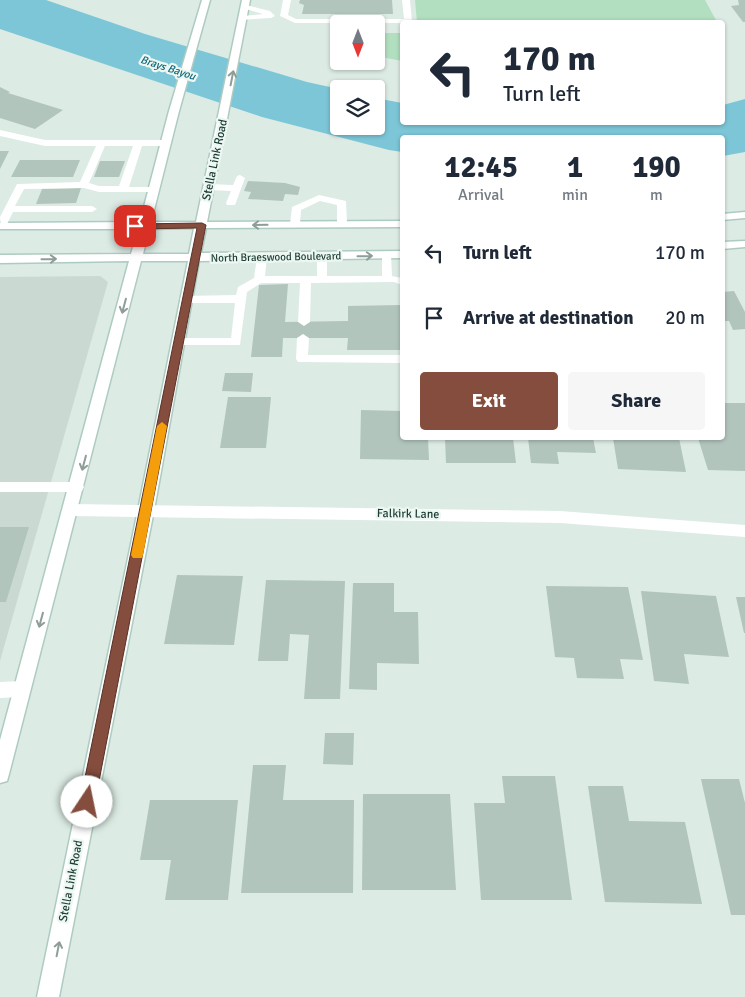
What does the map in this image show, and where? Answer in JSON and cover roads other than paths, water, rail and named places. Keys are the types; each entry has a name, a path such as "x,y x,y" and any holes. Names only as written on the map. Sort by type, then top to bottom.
{"main road":[{"path":"0,774 78,487 174,111 206,0"},
{"name":"Stella Link Road","path":"48,997 245,3"},
{"path":"725,217 745,215"},
{"path":"0,226 400,224"},
{"path":"725,246 745,244"},
{"name":"North Braeswood Boulevard","path":"0,259 400,255"},
{"name":"Falkirk Lane","path":"71,510 560,517 745,531"}],"lane":[{"path":"284,16 287,0"},
{"path":"406,0 408,20"},
{"path":"245,3 271,16"},
{"path":"243,18 284,16 295,21 400,21"},
{"path":"0,133 45,143 166,143"},
{"path":"84,185 102,143"},
{"path":"123,190 138,143"},
{"path":"209,187 238,183 231,203"},
{"path":"0,226 20,186 84,185 99,189 154,190"},
{"path":"85,226 99,189"},
{"path":"296,224 296,209 319,198 342,203 342,224"},
{"path":"9,209 92,209"},
{"path":"322,256 322,280"},
{"path":"387,256 387,279"},
{"path":"259,280 262,257"},
{"path":"178,342 236,342 242,290 259,280 396,279 400,281"},
{"path":"304,322 306,280"},
{"path":"186,299 241,299"},
{"path":"303,338 302,359 400,359"},
{"path":"0,487 78,487"},
{"path":"0,690 22,690"}],"water":[{"name":"Brays Bayou","path":"0,0 46,0 145,34 307,82 330,87 330,135 262,117 0,29"},
{"path":"745,99 745,152 725,156 725,135 400,135 400,152 331,135 385,135 385,100 400,103 400,125 725,125 725,104"}]}
